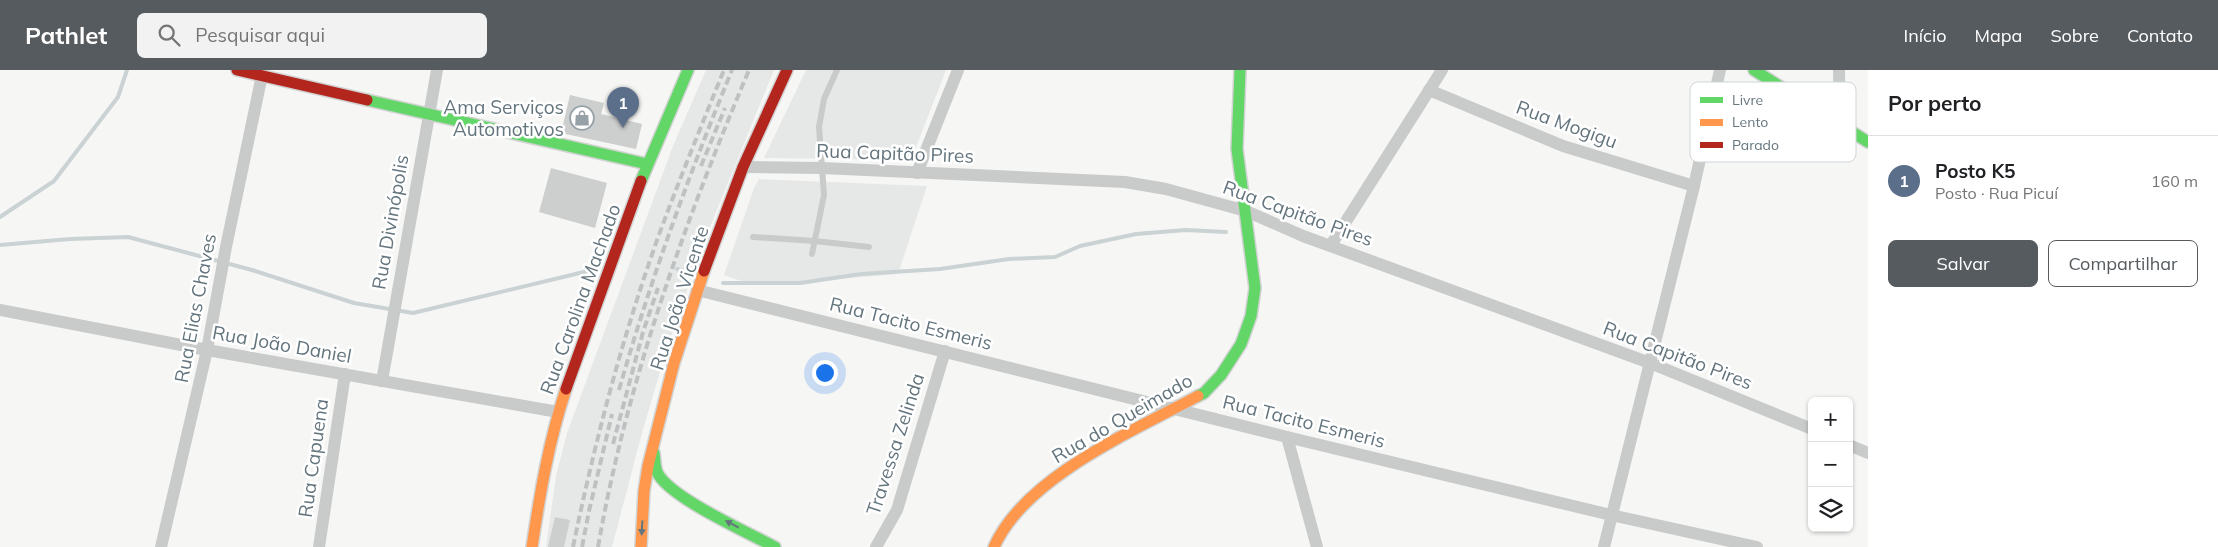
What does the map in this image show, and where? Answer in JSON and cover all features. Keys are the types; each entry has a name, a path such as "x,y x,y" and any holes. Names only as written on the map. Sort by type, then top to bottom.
{"main road":[{"path":"237,70 647,164"},
{"name":"Rua Carolina Machado","path":"532,547 542,476 558,412 647,164 688,70"},
{"name":"Rua João Vicente","path":"641,547 648,466 654,451 674,364 697,290 743,167 787,70"},
{"name":"Rua do Queimado","path":"994,547 998,538 1017,512 1058,475 1105,444 1204,393 1221,375 1241,344 1251,316 1254,288 1237,150 1240,70"},
{"path":"1754,70 1773,82"},
{"path":"1856,134 1868,142"},
{"path":"654,451 657,472 663,481 678,495 776,547"},
{"path":"643,510 661,496 678,495"}],"street":[{"name":"Rua Divinópolis","path":"382,381 427,114 437,70"},
{"path":"917,173 958,70"},
{"path":"1331,246 1442,70"},
{"name":"Rua Elias Chaves","path":"161,547 206,350 262,75"},
{"name":"Rua Mogigu","path":"1429,90 1563,146 1694,186"},
{"path":"1604,547 1699,162"},
{"name":"Rua Capitão Pires","path":"743,167 822,168 1126,182 1166,188 1246,211 1303,236 1650,363 1808,427"},
{"name":"Rua Tacito Esmeris","path":"697,290 1287,437 1612,515 1757,547"},
{"name":"Rua João Daniel","path":"0,310 206,350 558,412"},
{"name":"Travessa Zelinda","path":"876,547 897,510 945,351"},
{"name":"Rua Capuena","path":"319,547 345,374"},
{"path":"1287,437 1317,547"},
{"path":"1853,447 1868,453"}],"lane":[{"path":"812,254 824,195 819,127 824,99 837,70"},
{"path":"753,237 815,240 869,247"}],"shaded area":[{"path":"706,70 774,70 703,244 667,348 612,547 546,547 556,476 567,433 673,146"},
{"path":"806,70 946,70 911,160 764,158"},
{"path":"759,179 927,186 898,274 770,285 741,281 724,275 754,188"}],"building":[{"path":"570,95 604,103 601,114 642,124 636,149 561,133"},
{"path":"551,168 607,183 595,228 539,212"},
{"path":"555,517 570,520 564,547 548,547"}],"waterway":[{"path":"0,217 54,181 118,97 127,70"},
{"path":"723,283 800,283 861,274 940,269 1009,259 1055,257 1080,246 1136,234 1186,230 1226,232"},
{"path":"0,245 70,239 128,237 252,270 354,303 413,313 588,271"},
{"path":"677,269 689,272"}],"railway":[{"path":"573,547 600,428 634,309 668,212 724,70"},
{"path":"619,390 671,228 732,70"},
{"path":"598,547 610,485 641,364 680,245 749,70"},
{"path":"701,166 725,108"},
{"path":"613,444 643,332 658,288"},
{"path":"582,547 612,414"}],"traffic: fast":[{"path":"641,181 688,70"},
{"path":"1198,396 1204,393 1221,375 1241,344 1251,316 1255,288 1237,149 1240,70"},
{"path":"1754,70 1773,82"},
{"path":"367,100 647,164"},
{"path":"1856,134 1868,142"},
{"path":"654,453 657,472 664,482 676,492 710,514 775,547"}],"traffic: slow":[{"path":"641,547 644,491 648,466 674,363 704,271"},
{"path":"532,547 546,467 566,389"},
{"path":"994,547 1009,522 1030,499 1055,478 1083,458 1198,396"}],"traffic: jam":[{"path":"237,70 367,100"},
{"path":"704,271 743,167 787,70"},
{"path":"566,389 641,181"}],"place":[{"name":"Ama Serviços Automotivos","path":"582,118"},
{"name":"Posto K5","path":"623,128"}]}
